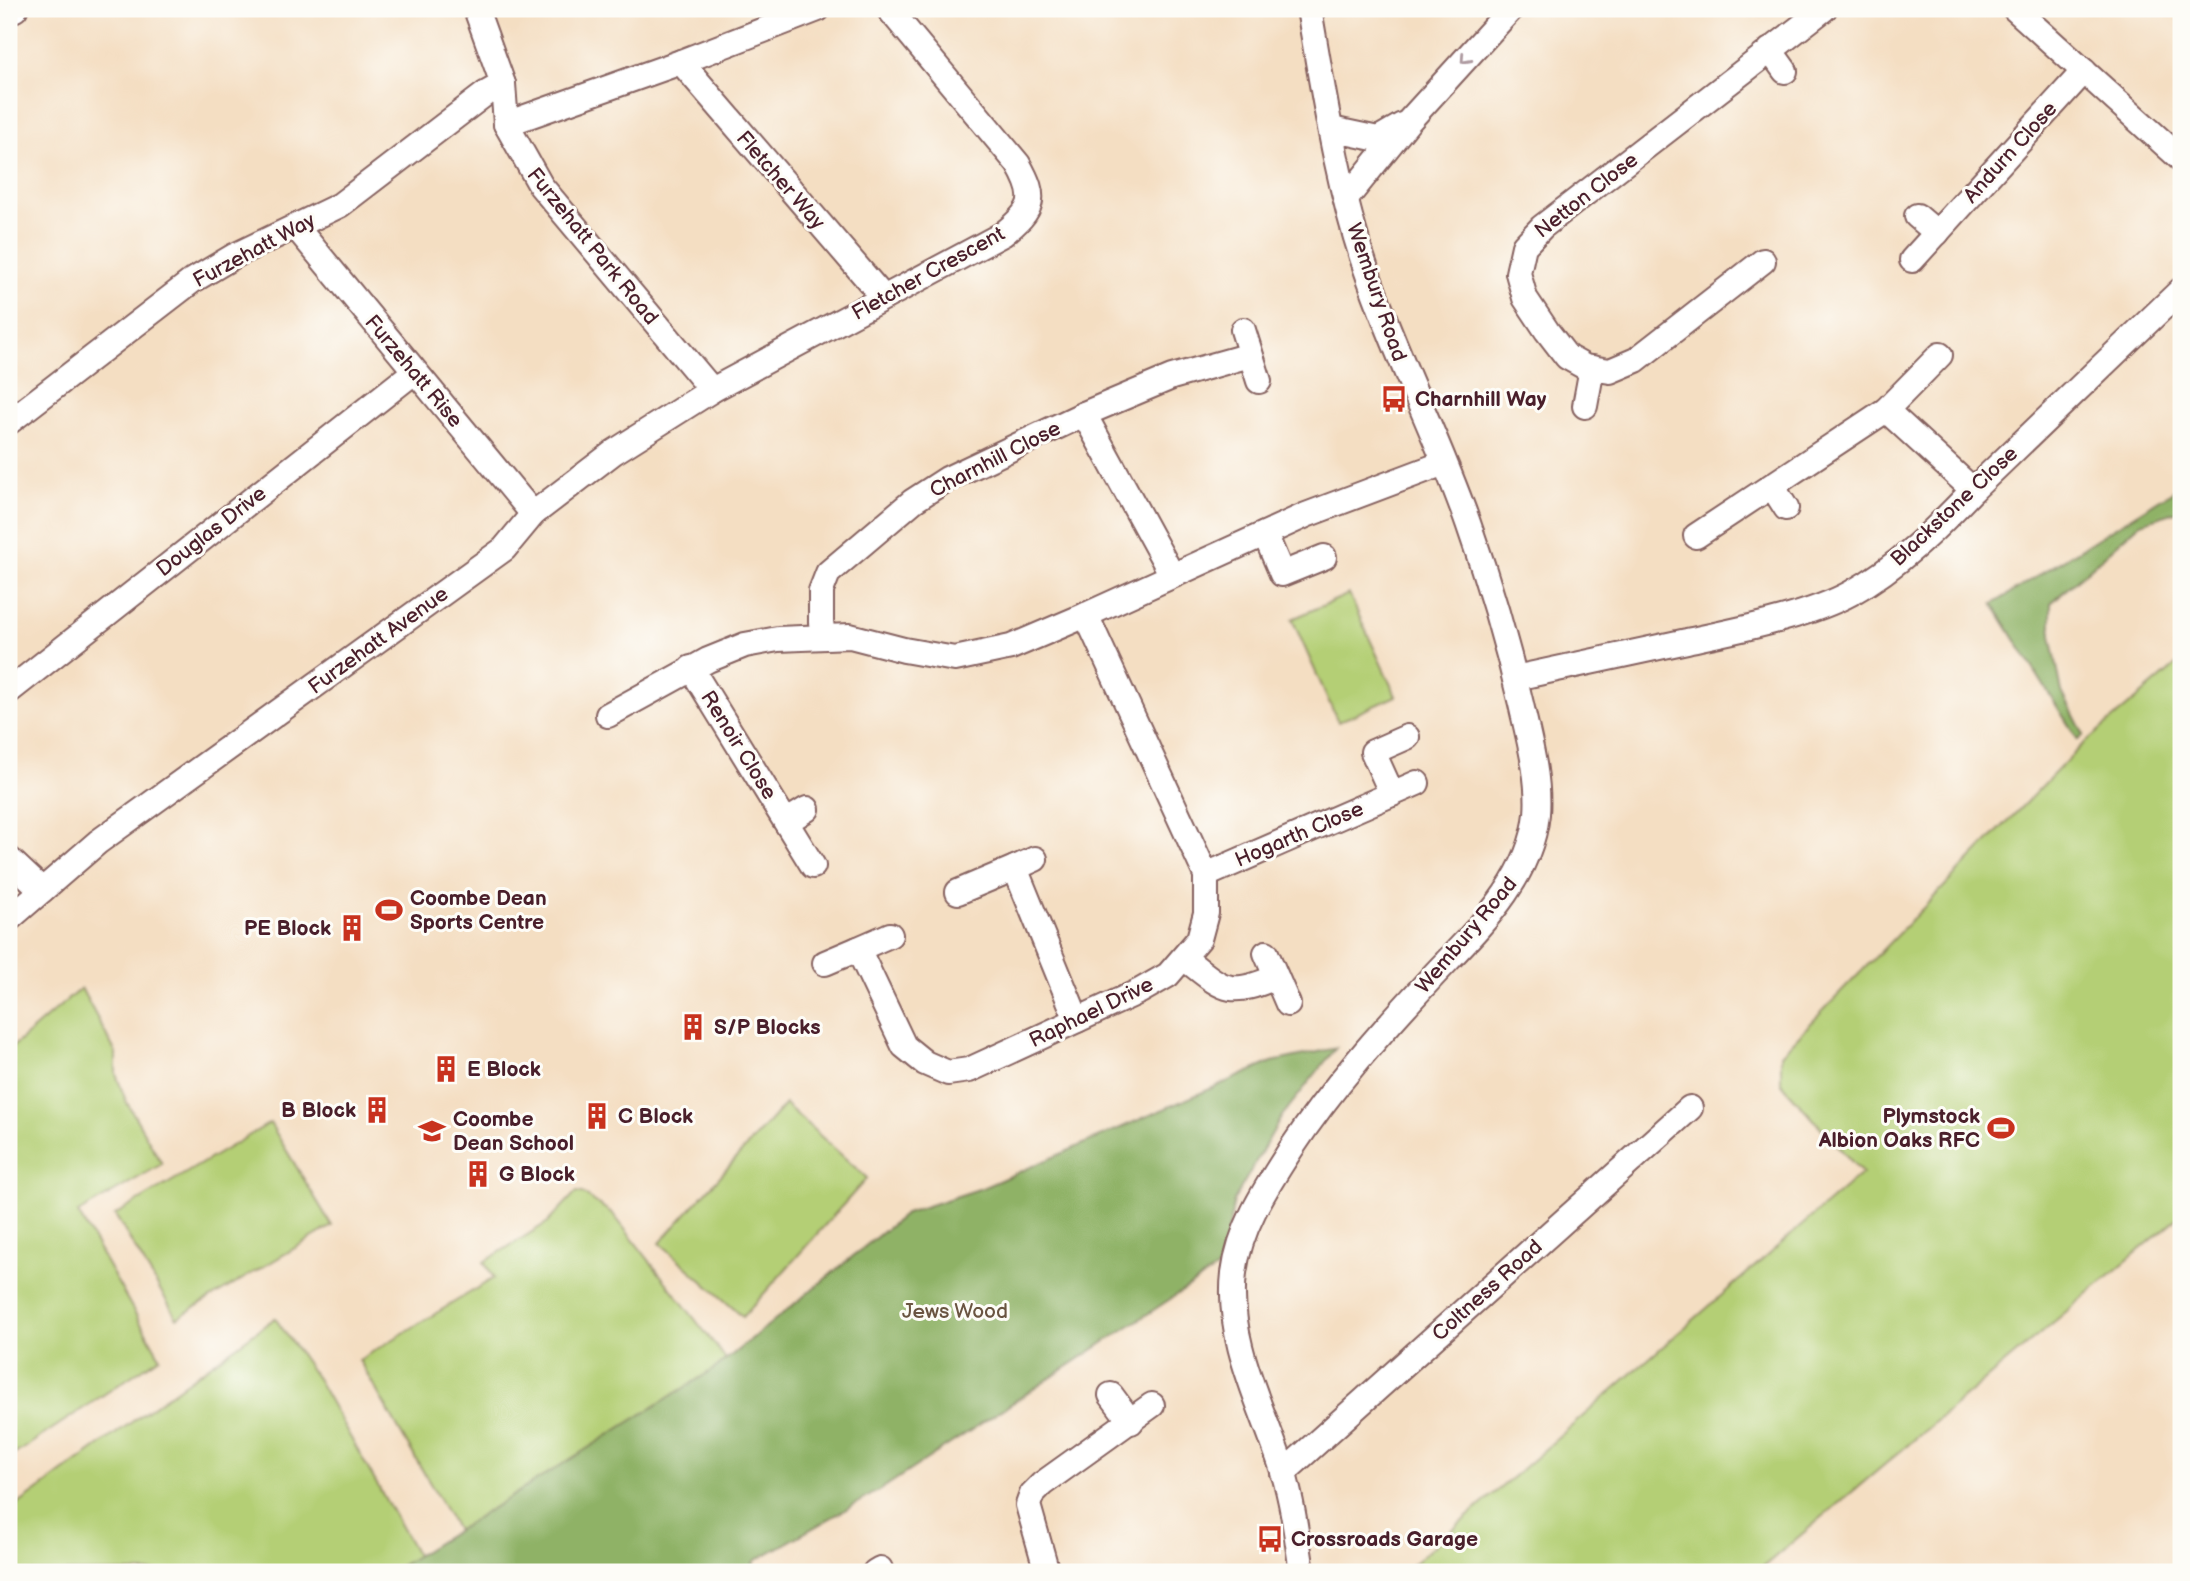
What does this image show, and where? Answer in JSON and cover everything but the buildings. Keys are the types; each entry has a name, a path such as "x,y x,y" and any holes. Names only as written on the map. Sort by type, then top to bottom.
{"street":[{"path":"9,12 15,9"},
{"name":"Furzehatt Park Road","path":"476,9 503,84 506,124 541,186 712,390"},
{"path":"506,124 681,62 818,9"},
{"name":"Fletcher Crescent","path":"712,390 1003,234 1023,218 1032,201 1029,183 1018,164 889,9"},
{"path":"1309,9 1346,199"},
{"name":"Wembury Road","path":"1302,1572 1283,1472 1237,1336 1233,1298 1235,1270 1242,1239 1251,1215 1313,1117 1362,1053 1479,927 1523,867 1536,815 1537,787 1515,678 1469,523 1392,343 1364,263 1346,199 1409,121 1511,9"},
{"name":"Netton Close","path":"1592,368 1567,357 1525,298 1518,273 1524,246 1542,227 1824,9"},
{"path":"2015,9 2181,159"},
{"path":"1770,50 1785,71"},
{"name":"Fletcher Way","path":"681,62 883,297"},
{"name":"Andurn Close","path":"1912,260 2084,71"},
{"name":"Furzehatt Way","path":"9,422 192,281 234,256 340,205 485,94 503,84"},
{"name":"Wembury Road","path":"1331,129 1378,139 1409,121"},
{"path":"1917,216 1937,233"},
{"name":"Furzehatt Rise","path":"296,226 533,514"},
{"path":"1585,406 1592,368 1610,370 1636,360 1731,272 1763,261"},
{"name":"Blackstone Close","path":"1515,678 1737,630 1800,613 1850,594 1886,571 1943,522 2181,290"},
{"path":"1242,330 1259,382"},
{"name":"Charnhill Close","path":"823,636 821,591 828,572 913,502 947,479 1084,414 1172,377 1250,355"},
{"path":"1696,536 1886,410 1940,355"},
{"name":"Douglas Drive","path":"9,691 414,372"},
{"name":"Furzehatt Avenue","path":"9,919 98,842 504,549 533,514 614,452 712,390"},
{"path":"1886,410 1973,490"},
{"name":"Charnhill Close","path":"1084,414 1172,575"},
{"path":"608,715 691,668 745,645 778,639 850,636 904,650 956,659 1011,647 1306,515 1444,463"},
{"path":"1772,486 1786,508"},
{"path":"1265,534 1282,574 1324,557"},
{"name":"Raphael Drive","path":"858,949 904,1046 925,1063 948,1073 969,1070 1168,975 1199,939 1206,913 1206,875 1086,615"},
{"name":"Renoir Close","path":"691,668 797,816 813,866"},
{"path":"1392,794 1374,752 1407,737"},
{"name":"Hogarth Close","path":"1206,875 1417,783"},
{"path":"9,859 42,890"},
{"path":"958,892 1025,863 1077,1020"},
{"path":"825,963 890,935"},
{"path":"1266,953 1288,1004"},
{"path":"1184,958 1227,989 1251,988 1276,977"},
{"name":"Coltness Road","path":"1283,1472 1690,1108"},
{"path":"1111,1395 1131,1422"},
{"path":"1047,1572 1028,1505 1032,1494 1152,1405"}],"green space":[{"path":"2181,486 2181,510 2141,523 2051,603 2051,635 2062,692 2084,735 2078,740 1993,604"},
{"path":"1349,594 1396,696 1338,722 1292,619"},
{"name":"Plymstock Albion Oaks RFC","path":"2181,661 2181,1215 1757,1572 1404,1572 1862,1173 1781,1083 1781,1054 2081,746"},
{"path":"81,988 116,1053 116,1074 126,1101 162,1164 78,1213 160,1357 9,1458 9,1050"},
{"name":"Jews Wood","path":"1336,1048 1282,1116 1234,1200 1222,1265 880,1490 753,1562 757,1572 391,1572 717,1367 906,1213 982,1188 1272,1062"},
{"path":"785,1104 867,1178 743,1317 660,1243"},
{"path":"270,1123 332,1226 177,1318 115,1215"},
{"path":"576,1192 582,1193 613,1214 726,1359 709,1374 458,1532 359,1360 494,1278 484,1262 548,1222"},
{"path":"275,1318 318,1380 418,1557 391,1572 9,1572 9,1511"}],"place":[{"name":"Charnhill Way","path":"1394,399"},
{"name":"Coombe Dean Sports Centre","path":"389,910"},
{"name":"PE Block","path":"352,928"},
{"name":"S/P Blocks","path":"693,1027"},
{"name":"E Block","path":"446,1069"},
{"name":"B Block","path":"377,1110"},
{"name":"C Block","path":"597,1116"},
{"name":"Plymstock Albion Oaks RFC","path":"2001,1128"},
{"name":"Coombe Dean School","path":"432,1131"},
{"name":"G Block","path":"478,1174"},
{"name":"Crossroads Garage","path":"1270,1539"}]}
